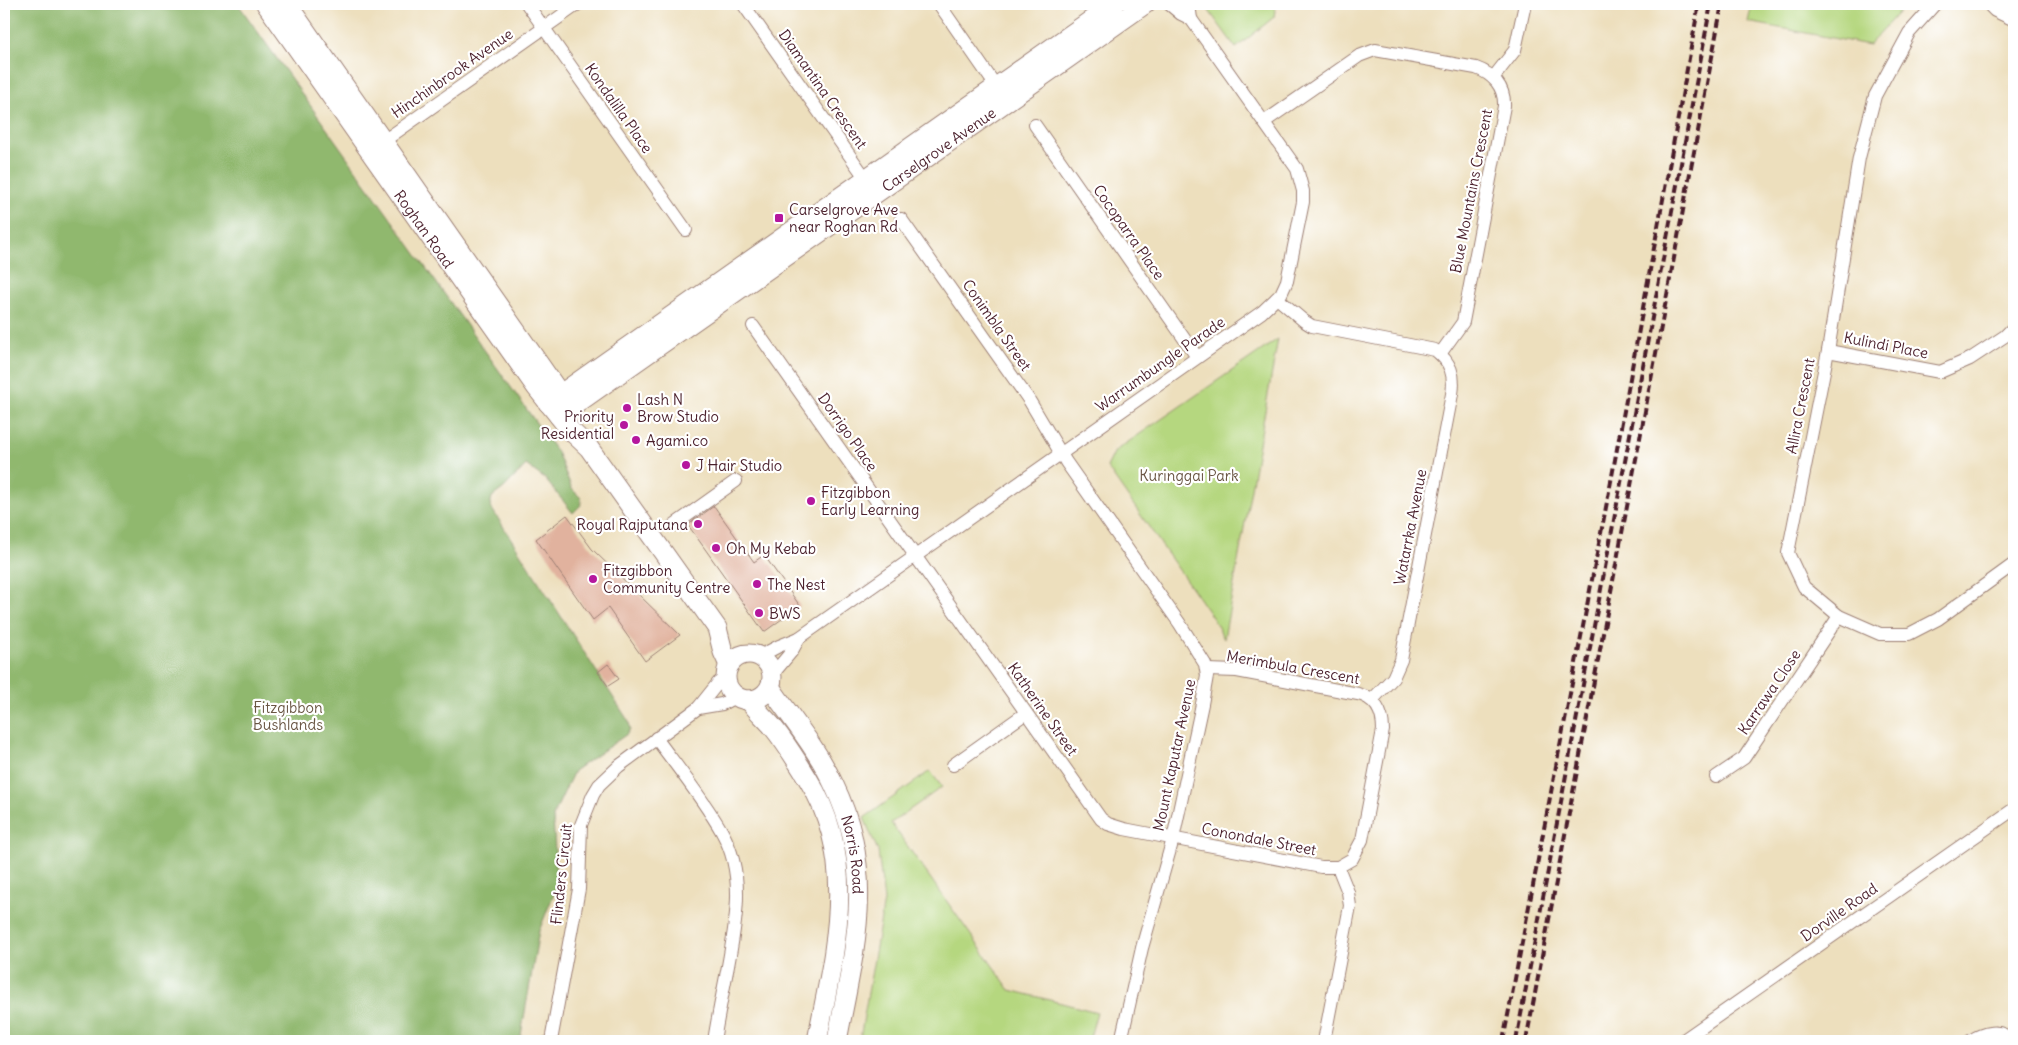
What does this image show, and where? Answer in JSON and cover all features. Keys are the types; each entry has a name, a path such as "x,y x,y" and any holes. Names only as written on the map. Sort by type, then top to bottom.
{"main road":[{"name":"Roghan Road","path":"266,4 376,146 559,405 570,430 589,448 717,628 754,655"},
{"name":"Roghan Road","path":"287,4 376,146"},
{"name":"Carselgrove Avenue","path":"559,405 1002,93 1114,4"},
{"name":"Carselgrove Avenue","path":"1002,93 1145,4"},
{"path":"1993,4 2014,16"},
{"name":"Roghan Road","path":"717,628 727,671"},
{"path":"754,655 766,661 771,681 762,696 743,698 727,685 727,671 734,659 754,655"},
{"name":"Norris Road","path":"771,681 835,786 850,826 856,852 860,896 859,920 837,1041"},
{"name":"Norris Road","path":"743,698 773,728 809,780 828,822 835,845 840,890 839,916 817,1041"}],"street":[{"name":"Kondalilla Place","path":"527,4 686,230"},
{"name":"Hinchinbrook Avenue","path":"376,146 578,4"},
{"name":"Diamantina Crescent","path":"743,4 871,186"},
{"path":"938,4 1002,93"},
{"name":"Warrumbungle Parade","path":"1169,4 1181,14 1191,18"},
{"name":"Warrumbungle Parade","path":"754,655 799,638 1262,312 1277,298 1284,288 1290,271 1303,202 1303,191 1297,169 1191,18 1189,4"},
{"path":"1264,122 1359,56 1375,50 1476,68 1493,78 1515,50 1525,4"},
{"name":"Allira Crescent","path":"1935,4 1909,33 1875,96 1859,158 1828,351 1788,554 1804,587 1839,616 1880,634 1909,634 1938,619 2014,564"},
{"name":"Blue Mountains Crescent","path":"1440,354 1463,322 1504,106 1502,89 1493,78"},
{"name":"Cocoparra Place","path":"1035,126 1197,357"},
{"name":"Conimbla Street","path":"901,219 1030,400 1060,453"},
{"path":"1277,298 1312,326 1429,347 1440,354"},
{"name":"Dorrigo Place","path":"753,326 916,556"},
{"name":"Kulindi Place","path":"1828,351 1940,372 1970,359 2006,336 2014,327"},
{"name":"Watarrka Avenue","path":"1372,700 1394,678 1402,660 1454,383 1452,369 1440,354"},
{"name":"Mount Kaputar Avenue","path":"1060,453 1196,647 1207,670 1202,704 1173,839 1142,948 1120,1041"},
{"path":"674,525 736,481"},
{"name":"Katherine Street","path":"916,556 1101,819 1114,827 1173,839"},
{"name":"Karrawa Close","path":"1716,777 1744,758 1839,616"},
{"name":"Warrumbungle Parade","path":"771,681 799,638"},
{"name":"Merimbula Crescent","path":"1207,670 1237,671 1358,694 1372,700 1382,716 1383,730 1362,840 1352,859 1338,867"},
{"name":"Flinders Circuit","path":"551,1041 579,889 579,840 586,809 599,785 607,776 698,708 727,671"},
{"name":"Flinders Circuit","path":"698,708 743,698"},
{"path":"953,765 1026,713"},
{"path":"656,738 722,833 733,860 738,891 735,924 714,1041"},
{"name":"Dorville Road","path":"1682,1041 2014,809"},
{"name":"Conondale Street","path":"1173,839 1321,867 1338,867"},
{"path":"1324,1041 1350,906 1348,892 1338,867"},
{"path":"1970,1041 1977,1036 1991,1032 2008,1037 2010,1041"}],"green space":[{"name":"Fitzgibbon Bushlands","path":"4,4 238,4 557,452 572,489 581,498 581,505 573,513 545,479 526,465 504,488 492,497 490,506 629,722 630,729 627,734 574,771 553,816 557,886 539,931 520,1041 4,1041"},
{"path":"1204,4 1276,4 1274,17 1236,48"},
{"path":"1752,4 1906,4 1869,45 1748,22"},
{"name":"Kuringgai Park","path":"1278,339 1224,639 1214,620 1107,467 1115,451"},
{"path":"930,771 942,787 891,823 1010,990 1097,1012 1089,1041 869,1041 860,1039 884,901 878,851 864,818"}],"building":[{"name":"The Nest","path":"714,506 754,562 764,555 800,606 764,632 688,525"},
{"name":"Fitzgibbon Community Centre","path":"567,515 592,549 680,635 645,661 608,608 593,620 536,539"},
{"path":"608,664 619,679 608,686 598,672"}],"railway":[{"path":"1503,1041 1612,476 1699,4"},
{"path":"1516,1041 1711,4"},
{"path":"1526,1041 1722,4"}],"place":[{"name":"Carselgrove Ave near Roghan Rd","path":"779,218"},
{"name":"Lash N Brow Studio","path":"627,408"},
{"name":"Priority Residential","path":"624,425"},
{"name":"Agami.co","path":"636,440"},
{"name":"J Hair Studio","path":"686,465"},
{"name":"Fitzgibbon Early Learning","path":"811,501"},
{"name":"Royal Rajputana","path":"698,524"},
{"name":"Oh My Kebab","path":"716,548"},
{"name":"Fitzgibbon Community Centre","path":"593,579"},
{"name":"The Nest","path":"757,584"},
{"name":"BWS","path":"759,613"}]}
